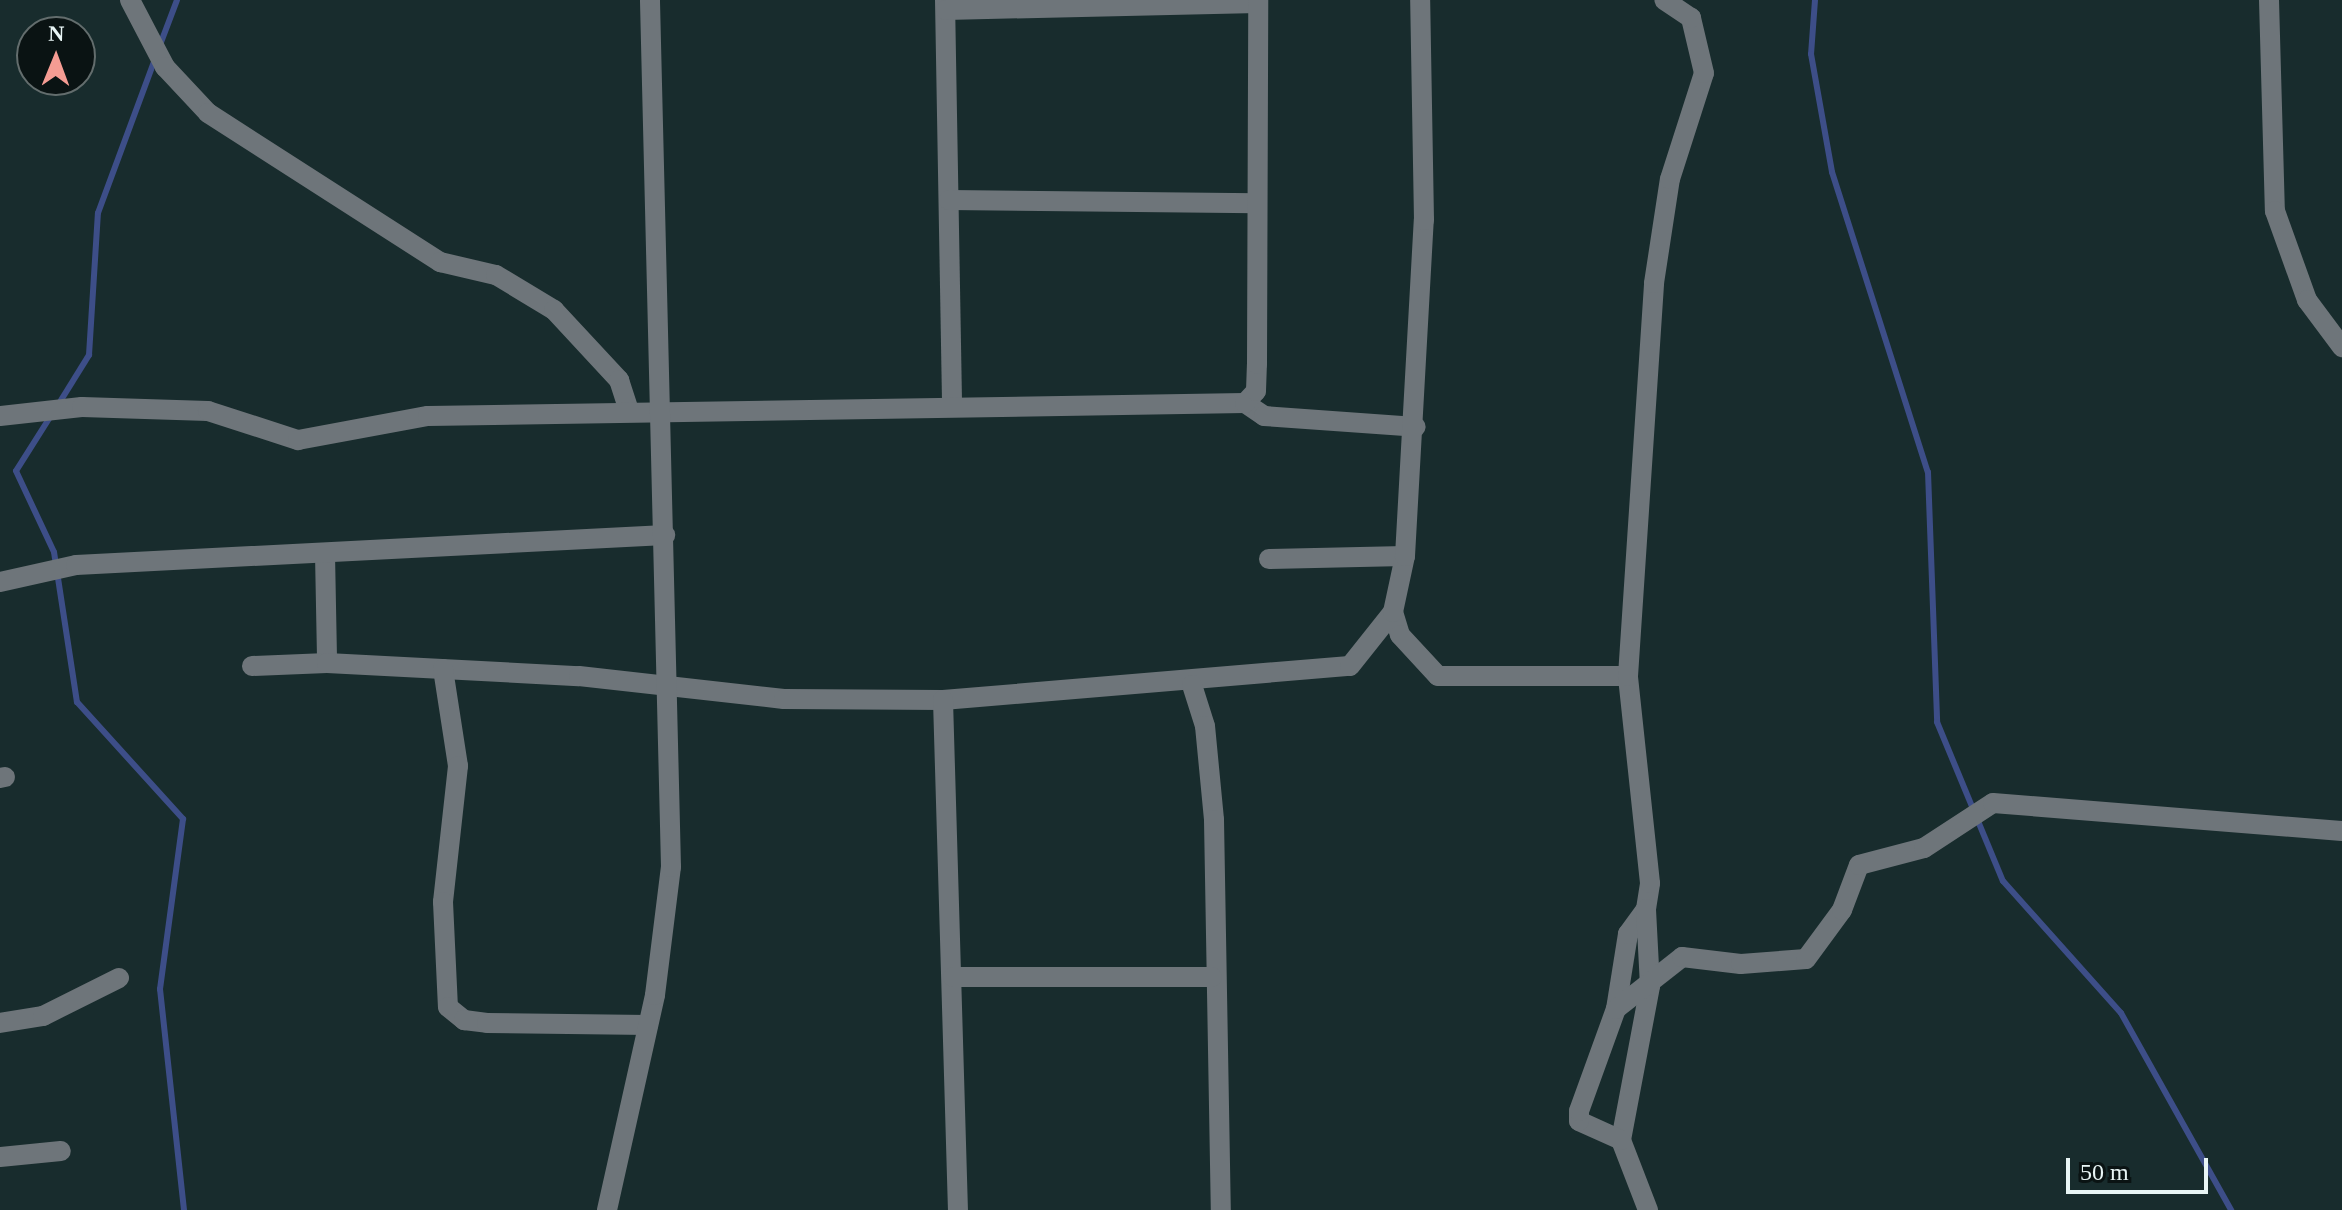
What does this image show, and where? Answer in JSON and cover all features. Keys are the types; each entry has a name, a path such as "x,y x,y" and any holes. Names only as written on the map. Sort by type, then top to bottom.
{"street":[{"path":"130,0 165,67 208,113 440,262 469,264 554,310 619,380 629,411"},
{"path":"607,1210 648,1025 671,867 670,685 650,0"},
{"path":"252,666 327,663 443,669 670,685 784,699 943,700 1192,685 1350,666 1393,612 1405,556 1416,427 1424,220 1420,0"},
{"path":"1648,1210 1621,1140 1650,986 1646,909 1649,869 1628,676 1654,283 1670,179 1704,82 1691,18 1664,0"},
{"path":"2269,0 2275,211 2307,300 2342,347"},
{"path":"952,405 946,5 1258,2 1256,391 1245,403"},
{"path":"949,200 1257,203"},
{"path":"0,416 82,407 208,411 298,440 428,416 660,409 1245,403 1264,416 1416,427"},
{"path":"0,582 76,565 665,535"},
{"path":"325,554 327,663"},
{"path":"1269,559 1405,556"},
{"path":"1393,612 1400,635 1438,676 1628,676"},
{"path":"443,669 458,766 443,902 448,1007 464,1020 487,1023 648,1025"},
{"path":"1192,685 1205,726 1214,820 1212,977 1221,1210"},
{"path":"943,700 958,1210"},
{"path":"1616,1009 1650,986 1682,957 1741,964 1806,959 1842,910 1859,865 1924,848 1993,803 2342,831"},
{"path":"1621,1140 1579,1121 1579,1111 1616,1009 1628,934 1646,909"},
{"path":"953,977 1212,977"},
{"path":"0,1023 43,1016 119,978"},
{"path":"0,1157 61,1151"}],"waterway":[{"path":"160,45 177,0"},
{"path":"1815,0 1811,54 1832,172 1928,472 1937,722 2003,881 2121,1013 2231,1210"},
{"path":"58,405 89,355 98,213 155,59"},
{"path":"52,414 16,471 54,552 77,702 183,819 160,989 184,1210"}]}
